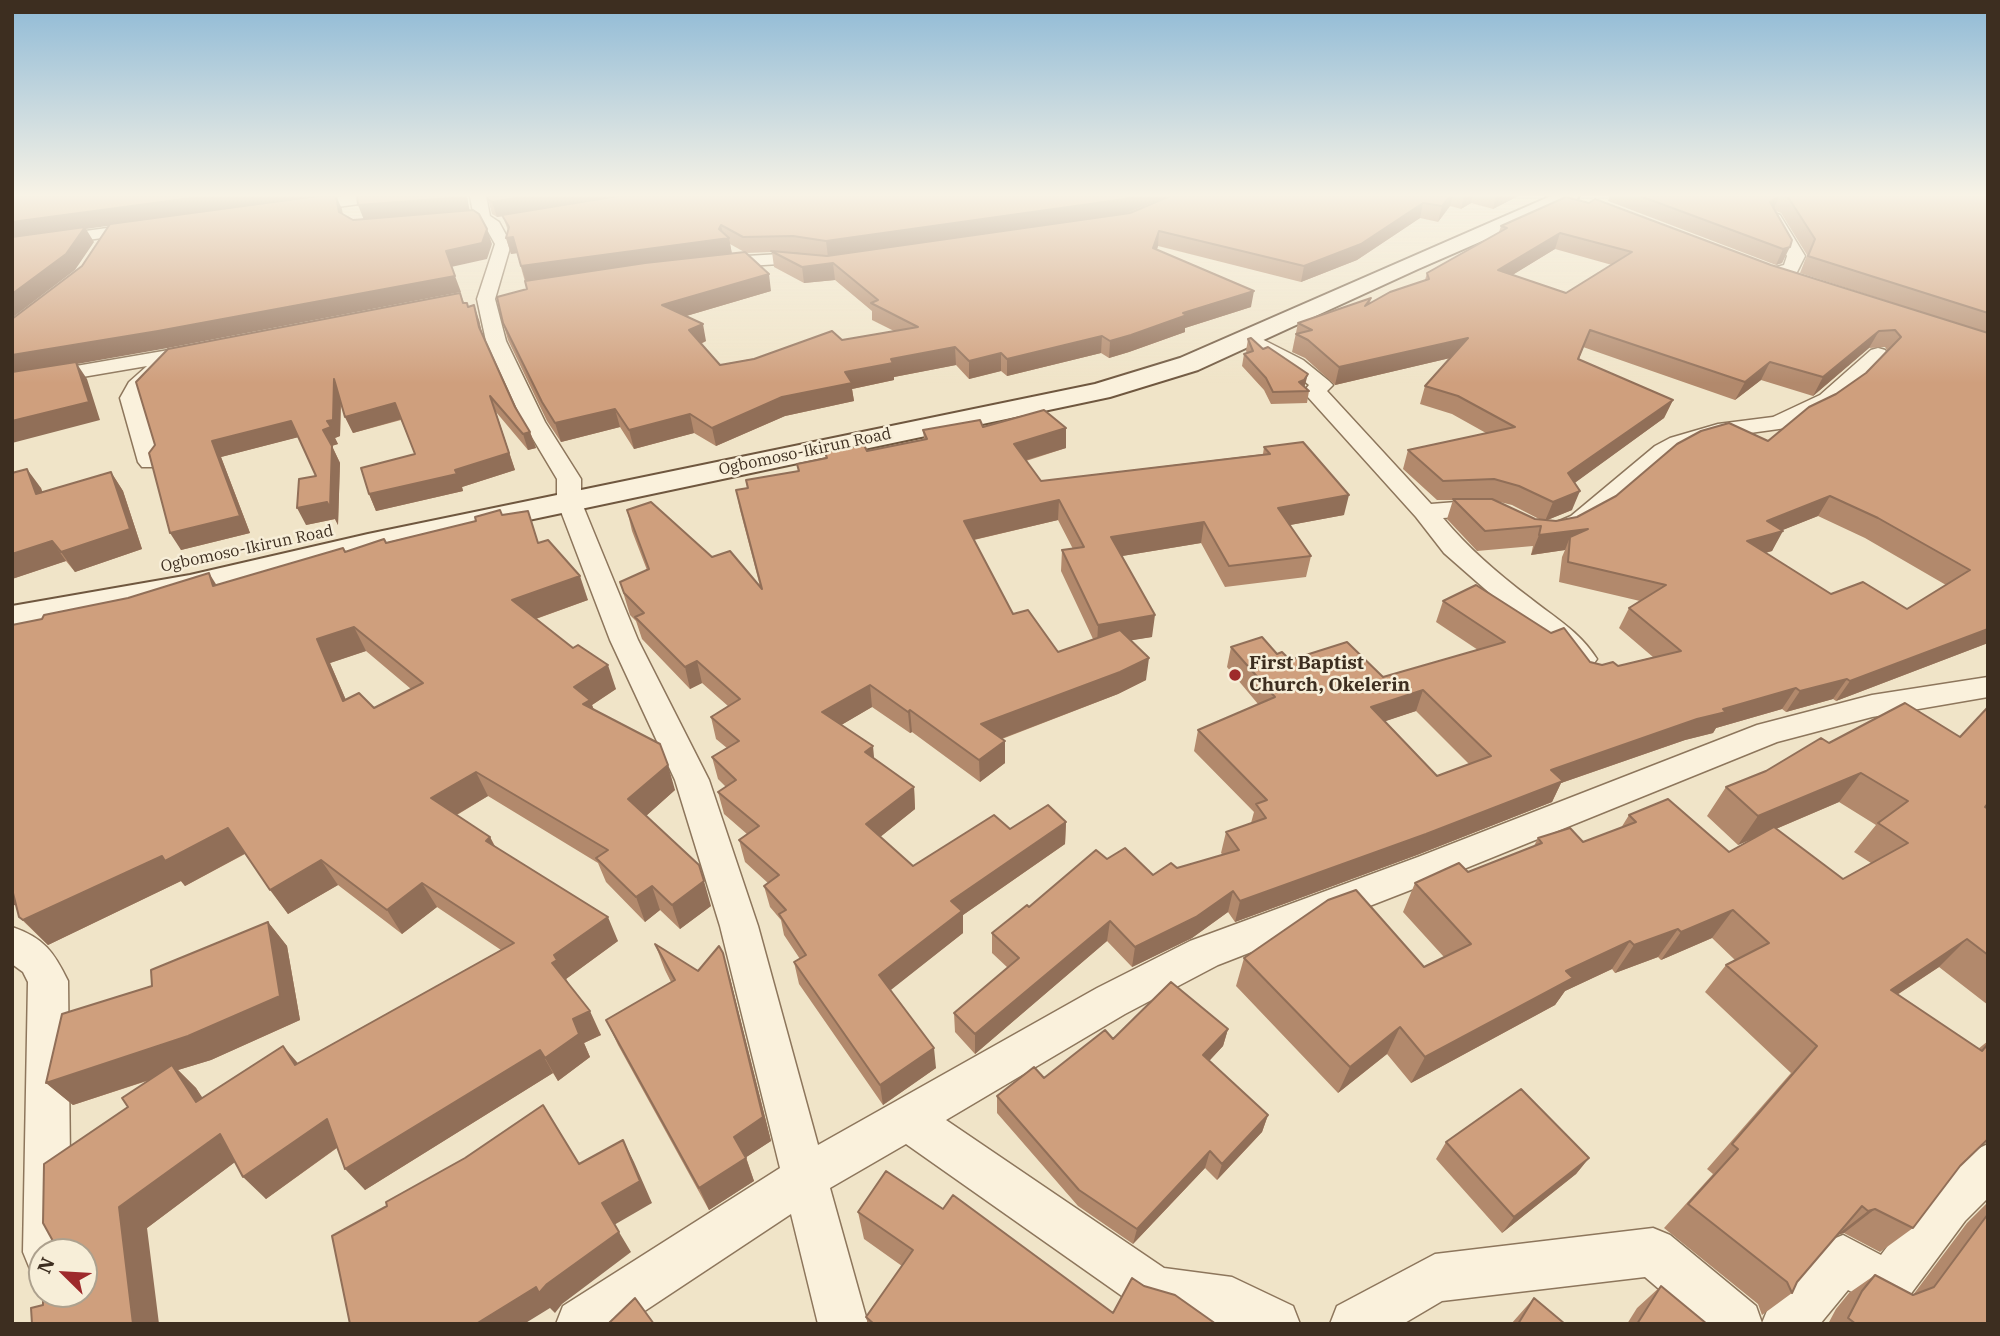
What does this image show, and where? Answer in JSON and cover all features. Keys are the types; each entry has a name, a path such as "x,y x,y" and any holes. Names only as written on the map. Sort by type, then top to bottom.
{"main road":[{"name":"Ogbomoso-Ikirun Road","path":"12,618 190,586 569,490 1127,364 1207,334 1381,258"},
{"name":"Ogbomoso-Ikirun Road","path":"12,593 1100,391 1189,364 1423,258"}],"street":[{"path":"497,258 479,300 534,422 569,490 624,640 692,780 739,926 843,1324"},
{"path":"699,265 792,258"},
{"path":"799,258 828,265"},
{"path":"1772,274 1791,268 1794,258"},
{"path":"479,300 512,294"},
{"path":"1248,338 1302,367 1322,386 1315,391 1425,512 1453,547 1519,604 1572,644 1592,673"},
{"path":"12,383 219,347"},
{"path":"1539,530 1549,532 1580,521 1663,451 1678,443 1718,431 1778,423 1828,400 1878,354"},
{"path":"150,462 131,398 137,387 168,357"},
{"path":"1425,512 1481,507 1507,517"},
{"path":"581,1324 804,1178 1111,1001 1204,953 1431,867 1768,733 1872,706 1988,687"},
{"path":"12,943 37,960 48,981 47,1238"},
{"path":"907,1119 1156,1291 1232,1301 1275,1324"},
{"path":"1787,1324 1843,1259 1886,1286 1949,1205 1988,1166"},
{"path":"1355,1324 1434,1279 1464,1273 1653,1252 1738,1324"}],"building":[{"path":"12,258 60,258 12,294"},
{"path":"87,258 449,258 455,276 12,355 12,319 82,266"},
{"path":"519,258 578,258 521,266"},
{"path":"687,258 752,258 769,274 662,305 703,324 689,330 720,365 754,359 832,331 842,340 918,327 871,303 878,300 833,263 802,267 785,258 1177,258 1254,291 1183,313 1187,315 1110,341 1102,336 1007,359 1001,353 969,361 955,347 891,359 893,363 845,372 852,383 782,397 712,428 690,414 629,430 615,409 555,423 503,323 497,297 527,289 525,281"},
{"path":"1272,258 1324,258 1304,266"},
{"path":"1453,258 1518,258 1498,270 1566,293 1622,258 1753,258 1988,333 1988,629 1850,681 1847,679 1800,691 1796,688 1723,709 1726,712 1697,719 1551,770 1563,781 1240,901 1233,891 1196,917 1135,947 1110,921 975,1034 954,1013 1019,958 992,933 1027,905 1029,907 1096,850 1107,859 1125,848 1153,875 1171,863 1177,868 1239,850 1226,832 1266,818 1256,804 1267,800 1198,730 1275,697 1231,647 1262,637 1277,654 1282,652 1290,660 1347,642 1383,677 1505,642 1443,601 1476,585 1551,633 1564,628 1590,662 1602,665 1613,662 1618,666 1681,651 1629,608 1666,585 1568,562 1570,537 1588,529 1539,535 1541,526 1485,531 1453,499 1492,499 1535,519 1556,521 1577,517 1616,496 1677,444 1701,431 1729,423 1768,441 1809,407 1836,394 1866,373 1901,337 1895,330 1879,331 1823,377 1770,362 1745,382 1590,330 1578,359 1673,400 1568,473 1580,491 1553,502 1519,486 1494,479 1443,481 1408,450 1515,427 1458,396 1425,386 1468,338 1339,367 1308,340 1296,334 1312,330 1298,323 1371,298 1365,306 1390,292 1429,279 1427,273","holes":["1830,496 1878,518 1970,570 1907,609 1863,582 1831,594 1747,541 1783,531 1767,521","1423,690 1491,756 1437,776 1371,707"]},
{"path":"1815,258 1988,258 1988,313"},
{"path":"460,293 463,303 467,303 468,307 474,305 479,327 515,407 530,432 523,434 490,396 509,453 455,470 457,474 369,494 361,468 415,454 395,403 345,417 334,379 333,420 327,421 331,427 323,430 332,446 330,508 327,502 297,508 299,479 316,476 291,421 212,441 240,516 170,533 149,453 155,445 136,382 168,349"},
{"path":"1251,338 1263,349 1268,347 1308,374 1299,382 1309,391 1273,392 1266,378 1244,354 1253,351 1248,339"},
{"path":"76,362 89,402 12,421 12,372"},
{"path":"1044,410 1066,428 1014,444 1041,481 1270,454 1264,447 1303,442 1349,495 1278,508 1311,556 1229,566 1204,522 1111,537 1155,615 1098,625 1062,550 1084,547 1059,500 964,521 1013,614 1028,610 1058,652 1120,630 1149,658 1120,672 981,724 1005,741 979,760 870,685 822,712 873,746 865,752 914,787 866,824 913,866 994,815 1010,829 1048,805 1066,822 951,901 962,911 879,975 934,1048 880,1085 794,962 806,955 779,914 786,910 764,886 779,875 739,840 759,826 718,792 736,780 712,757 739,741 711,717 740,699 697,661 685,667 635,617 644,613 624,593 620,582 649,569 627,510 651,502 712,557 730,551 762,589 736,490 748,488 746,480 799,471 797,464 827,458 825,452 864,445 867,451 927,439 923,430 980,420 983,427"},
{"path":"27,469 36,494 111,472 130,529 61,552 52,541 12,554 12,473"},
{"path":"500,510 502,515 528,511 538,543 548,540 580,576 512,600 573,648 578,645 608,665 574,687 590,700 583,704 660,744 668,765 628,799 699,865 704,881 672,905 652,886 636,897 596,858 608,850 476,772 431,798 490,837 486,841 608,917 554,955 557,960 552,963 590,1011 573,1019 579,1034 545,1058 540,1050 345,1169 327,1119 243,1177 220,1134 119,1207 133,1324 32,1324 31,1308 98,1308 98,1238 51,1238 43,1223 44,1164 128,1107 122,1098 172,1065 196,1102 283,1046 295,1065 514,943 422,883 387,910 321,860 270,890 228,828 165,861 162,856 23,920 19,917 12,889 12,625 42,619 44,615 128,598 209,573 213,586 343,548 345,552 384,539 386,543 476,521 475,517","holes":["354,627 423,683 374,708 359,693 343,701 317,639"]},
{"path":"1905,703 1960,737 1988,707 1988,803 1985,807 1988,809 1988,955 1967,939 1891,990 1982,1051 1988,1044 1988,1139 1960,1166 1913,1228 1875,1209 1868,1211 1862,1206 1797,1282 1792,1293 1787,1282 1688,1204 1738,1149 1732,1144 1817,1046 1726,965 1769,943 1733,910 1681,932 1678,929 1634,945 1630,941 1566,971 1573,978 1425,1057 1400,1027 1350,1067 1244,958 1328,900 1356,890 1424,967 1471,944 1415,883 1459,863 1468,872 1542,843 1538,838 1570,828 1583,842 1636,822 1629,815 1668,799 1729,852 1774,827 1843,879 1908,843 1878,823 1908,801 1861,773 1758,816 1726,787 1766,771 1821,738 1829,743"},
{"path":"268,922 280,996 188,1036 46,1083 62,1014 152,986 151,970"},
{"path":"655,944 698,971 719,946 723,953 763,1117 734,1137 746,1158 699,1188 606,1020 675,980"},
{"path":"1171,982 1228,1029 1203,1055 1268,1115 1222,1164 1210,1151 1137,1229 1079,1190 997,1096 1034,1067 1044,1078 1105,1030 1113,1039"},
{"path":"1521,1089 1589,1158 1514,1217 1446,1142"},
{"path":"543,1105 579,1164 623,1140 640,1181 602,1203 619,1232 547,1284 539,1293 536,1287 476,1324 350,1324 332,1236 465,1158"},
{"path":"886,1171 943,1209 953,1195 1113,1313 1132,1278 1144,1286 1175,1295 1216,1324 874,1324 866,1317 913,1250 858,1212"},
{"path":"1988,1214 1988,1324 1856,1324 1848,1318 1862,1291 1875,1275 1913,1295 1934,1287"},
{"path":"1661,1286 1707,1324 1637,1324"},
{"path":"635,1298 654,1324 608,1324"},
{"path":"1534,1298 1565,1324 1518,1324"}],"place":[{"name":"First Baptist Church, Okelerin","path":"1235,675"}]}
